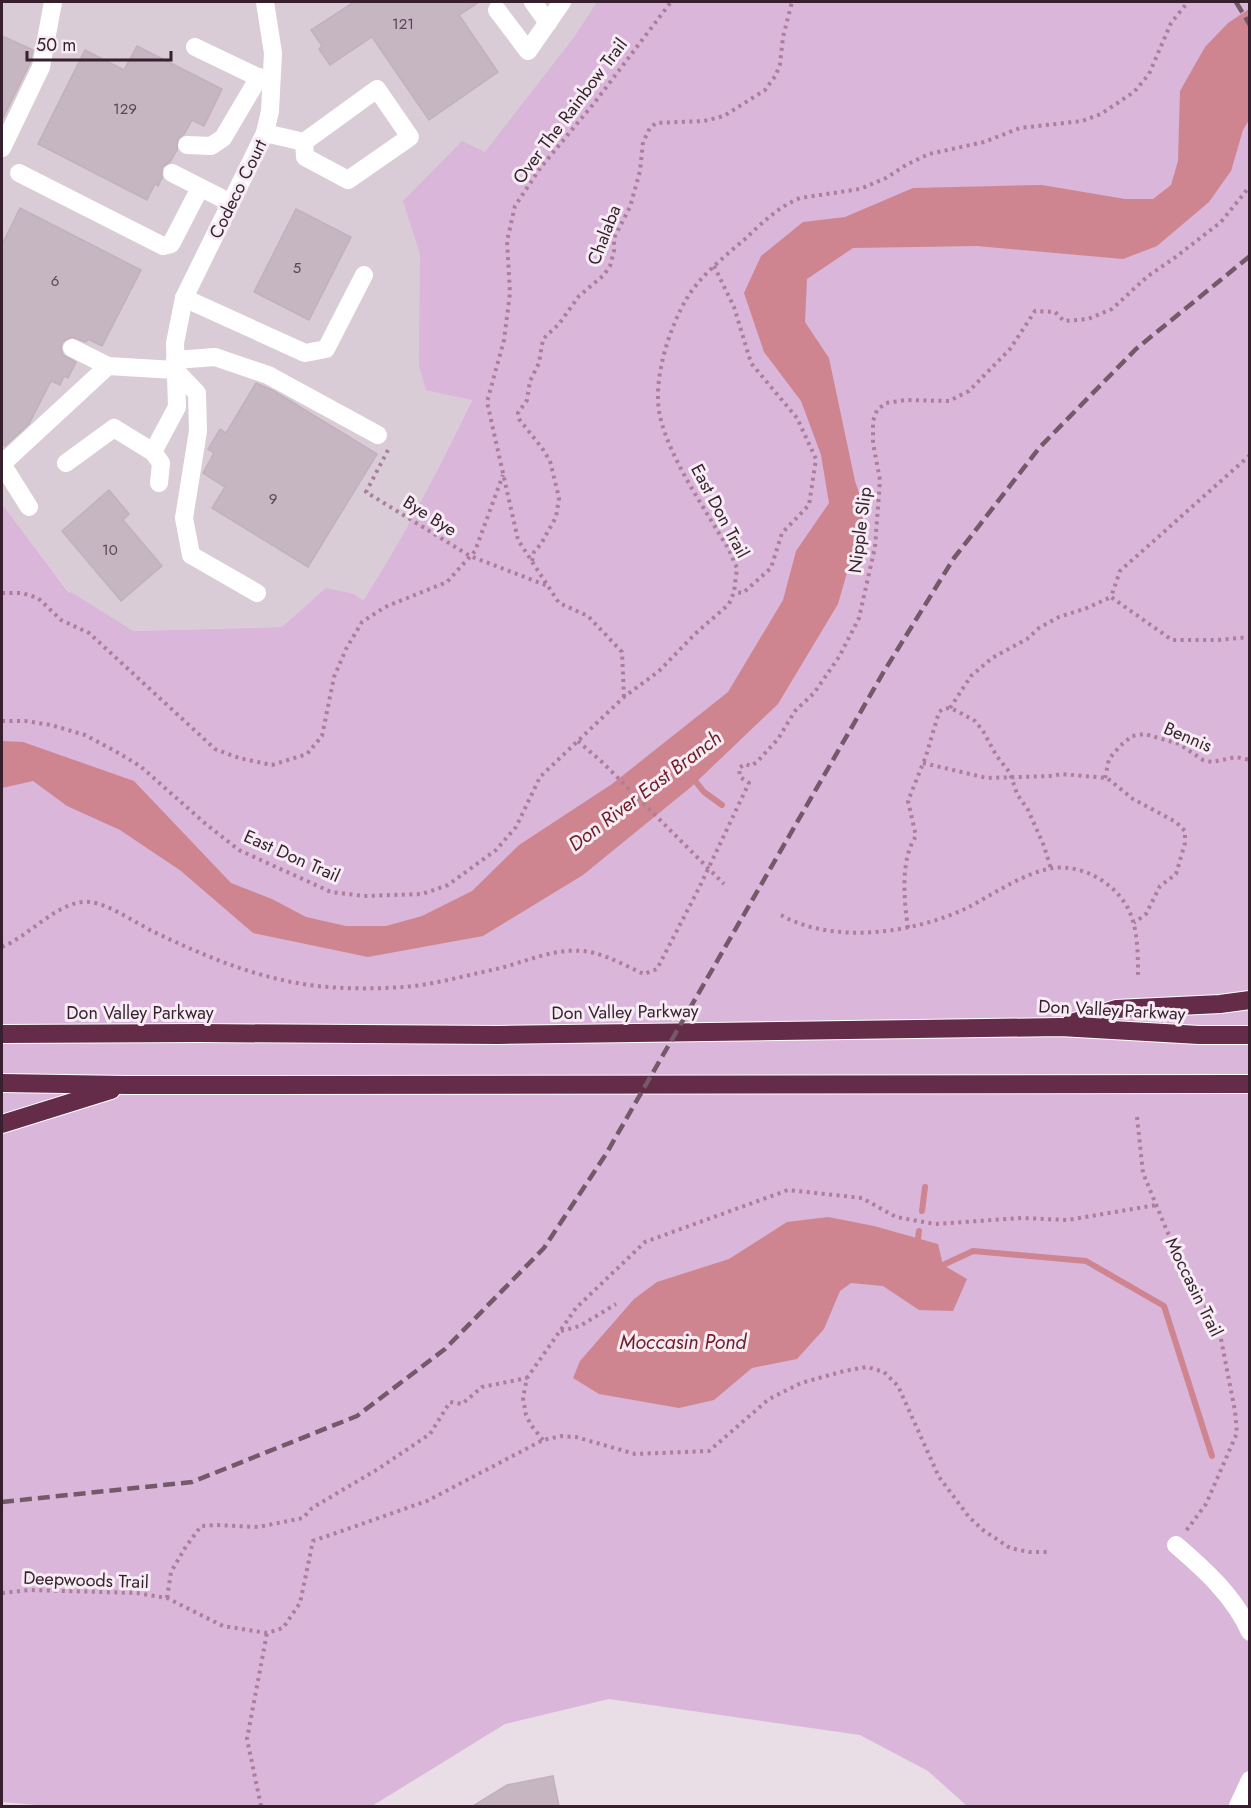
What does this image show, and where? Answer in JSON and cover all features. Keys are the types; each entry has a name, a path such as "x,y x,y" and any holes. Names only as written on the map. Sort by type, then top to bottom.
{"highway":[{"path":"1060,1027 1116,1010 1250,1000"},
{"name":"Don Valley Parkway","path":"2,1034 499,1035 1060,1027 1199,1035 1250,1035"},
{"path":"2,1083 127,1085 1250,1084"},
{"path":"2,1124 127,1085"}],"street":[{"path":"2,148 41,67 53,2"},
{"name":"Codeco Court","path":"153,452 177,407 175,343 184,298 265,133 270,111 266,81 273,53 265,2"},
{"path":"533,2 548,23"},
{"path":"497,10 528,51 562,2"},
{"path":"186,145 211,146 223,138 266,81 195,47"},
{"path":"265,133 304,142 377,89 410,137 348,180 305,157 304,142"},
{"path":"19,173 162,246 171,244 200,188"},
{"path":"172,174 231,203"},
{"path":"184,298 305,353 326,349 364,275"},
{"path":"72,348 108,366 175,365 215,357 268,375 378,435"},
{"path":"175,365 197,393 198,431 184,518 190,555 257,593"},
{"path":"29,507 2,464 108,366"},
{"path":"66,463 114,428 153,452 161,463 159,483"},
{"path":"1176,1545 1205,1570 1250,1632"},
{"path":"1238,1806 1250,1780"}],"path":[{"name":"Over The Rainbow Trail","path":"624,697 622,652 588,616 559,603 518,540 487,402 504,340 510,293 507,241 515,206 541,167 595,102 670,2"},
{"name":"Chalaba","path":"532,561 534,552 550,529 559,507 550,461 519,419 519,412 527,400 530,381 539,363 543,339 559,324 579,296 604,275 610,266 614,251 614,238 630,207 640,171 644,142 650,128 656,123 704,120 724,116 765,90 777,75 792,2"},
{"name":"East Don Trail","path":"2,721 51,725 85,735 140,766 239,850 331,892 364,896 422,894 448,885 496,850 516,827 540,777 624,697 659,671 695,634 720,613 729,604 734,592 737,568 668,442 660,415 658,390 664,357 674,324 688,296 714,266 773,213 800,198 860,189 886,178 929,154 984,142 1020,128 1082,121 1101,114 1134,92 1149,74 1171,22 1182,4 1188,2"},
{"name":"Nipple Slip","path":"708,870 749,783 740,777 739,768 745,764 751,766 757,762 778,739 795,711 814,693 838,657 859,618 875,547 880,480 873,443 873,421 877,410 886,403 906,400 949,401 969,390 1010,349 1035,311 1055,312 1064,321 1088,319 1112,309 1148,276 1221,222 1250,186"},
{"path":"714,266 734,307 751,363 797,418 816,459 809,505 782,533 771,568 743,593 734,592"},
{"name":"Bye Bye","path":"378,435 391,443 366,492 470,556 549,587"},
{"path":"950,708 971,676 992,658 1027,639 1059,617 1111,597 1120,571 1250,455"},
{"path":"2,593 22,593 38,598 61,620 89,633 215,749 239,758 272,765 307,754 322,736 334,678 346,649 362,622 385,607 447,582 475,551 503,474"},
{"path":"1111,597 1172,640 1250,637"},
{"path":"908,928 904,884 909,846 916,836 908,801 923,764 939,712 943,709 950,708 975,721 1011,777 1017,794 1028,810 1044,846 1051,868"},
{"name":"Bennis","path":"1105,778 1109,759 1120,746 1132,736 1145,734 1179,744 1203,760 1212,762 1236,757 1250,760"},
{"path":"578,741 724,884"},
{"path":"923,764 972,776 1011,777 1061,774 1105,778 1120,787 1133,799 1176,822 1185,831 1185,843 1176,874 1160,885 1146,914 1134,923"},
{"path":"781,915 807,926 839,931 865,932 908,928 954,914 1027,876 1051,868 1074,869 1096,877 1109,886 1121,899 1134,923 1138,977"},
{"path":"2,947 74,903 89,902 109,908 131,921 220,961 282,981 310,985 403,987 489,971 566,951 593,953 644,974 657,969 708,870"},
{"name":"Moccasin Trail","path":"1137,1117 1143,1173 1156,1205 1220,1334 1237,1432 1206,1504 1176,1545"},
{"path":"543,1440 531,1425 526,1414 524,1398 527,1378 576,1308 645,1242 788,1190 862,1198 897,1216 935,1224 1022,1218 1068,1220 1156,1205"},
{"path":"560,1331 580,1326 616,1304"},
{"path":"261,1806 247,1739 267,1633 283,1628 300,1603 313,1541 427,1501 543,1440 561,1436 576,1437 635,1454 709,1451 769,1398 801,1383 867,1367 884,1372 898,1386 939,1477 969,1517 983,1530 1010,1548 1029,1552 1050,1552"},
{"path":"167,1598 171,1572 201,1526 258,1527 306,1517 311,1509 378,1469 430,1434 450,1402 462,1404 482,1387 527,1378"},
{"name":"Deepwoods Trail","path":"2,1593 30,1590 137,1593 167,1598 223,1626 267,1633"}],"shaded area":[{"path":"2,2 637,2 475,393 433,481 388,562 348,625 99,632 2,504"},
{"path":"597,2 1249,2 1249,1806 967,1806 928,1771 860,1735 609,1699 505,1724 372,1806 49,1806 2,1802 2,504 69,593 71,592 133,631 282,627 326,588 354,594 363,601 421,502 472,400 426,390 419,365 420,254 403,201 462,141 485,152 575,36"}],"water":[{"name":"Don River East Branch","path":"1249,9 1249,120 1243,130 1231,171 1209,202 1157,246 1123,259 977,246 853,248 807,279 805,322 829,358 855,481 865,510 838,604 778,704 691,787 583,875 483,936 368,957 253,933 181,871 120,830 67,806 33,781 2,788 2,741 23,742 134,781 231,883 272,899 306,917 346,926 386,926 422,916 472,891 519,845 612,784 728,692 783,600 796,551 829,503 821,455 801,401 764,352 744,293 761,256 803,222 845,217 913,188 1042,185 1125,199 1153,199 1171,185 1178,161 1180,91 1205,47 1228,23"},
{"name":"Moccasin Pond","path":"828,1217 874,1226 938,1244 943,1265 967,1279 953,1311 919,1310 883,1286 851,1283 840,1291 824,1329 797,1359 752,1368 714,1400 679,1408 599,1394 573,1378 580,1361 634,1299 657,1282 729,1259 787,1222"}],"building":[{"path":"354,2 479,2 459,15 498,72 429,120 372,37 330,65 319,49 322,46 311,30"},
{"path":"2,36 33,50 30,63 2,120"},
{"path":"137,46 222,89 204,126 192,120 184,134 178,139 177,150 170,162 162,167 162,178 158,186 155,184 147,200 38,144 85,50 124,70"},
{"path":"20,208 141,270 102,346 88,339 86,342 72,337 62,342 63,355 76,362 68,378 64,376 60,385 51,381 29,424 5,446 2,444 2,245"},
{"path":"296,209 351,237 309,320 254,292"},
{"path":"256,383 274,391 377,454 308,567 212,508 225,487 203,473 214,453 208,449 220,429 226,433"},
{"path":"109,490 129,514 123,520 162,566 121,601 62,531"},
{"path":"553,1776 559,1806 473,1806 507,1785"}],"waterway":[{"name":"Don River East Branch","path":"692,777 704,792 722,805"},
{"path":"922,1211 925,1187"},
{"path":"918,1238 919,1231"},
{"path":"943,1265 973,1251 1086,1261 1164,1306 1212,1456"}],"railway":[{"path":"1236,2 1250,25"},
{"path":"2,1502 192,1482 357,1416 445,1349 544,1248 606,1154 883,673 954,558 1040,447 1136,349 1250,256"}]}
